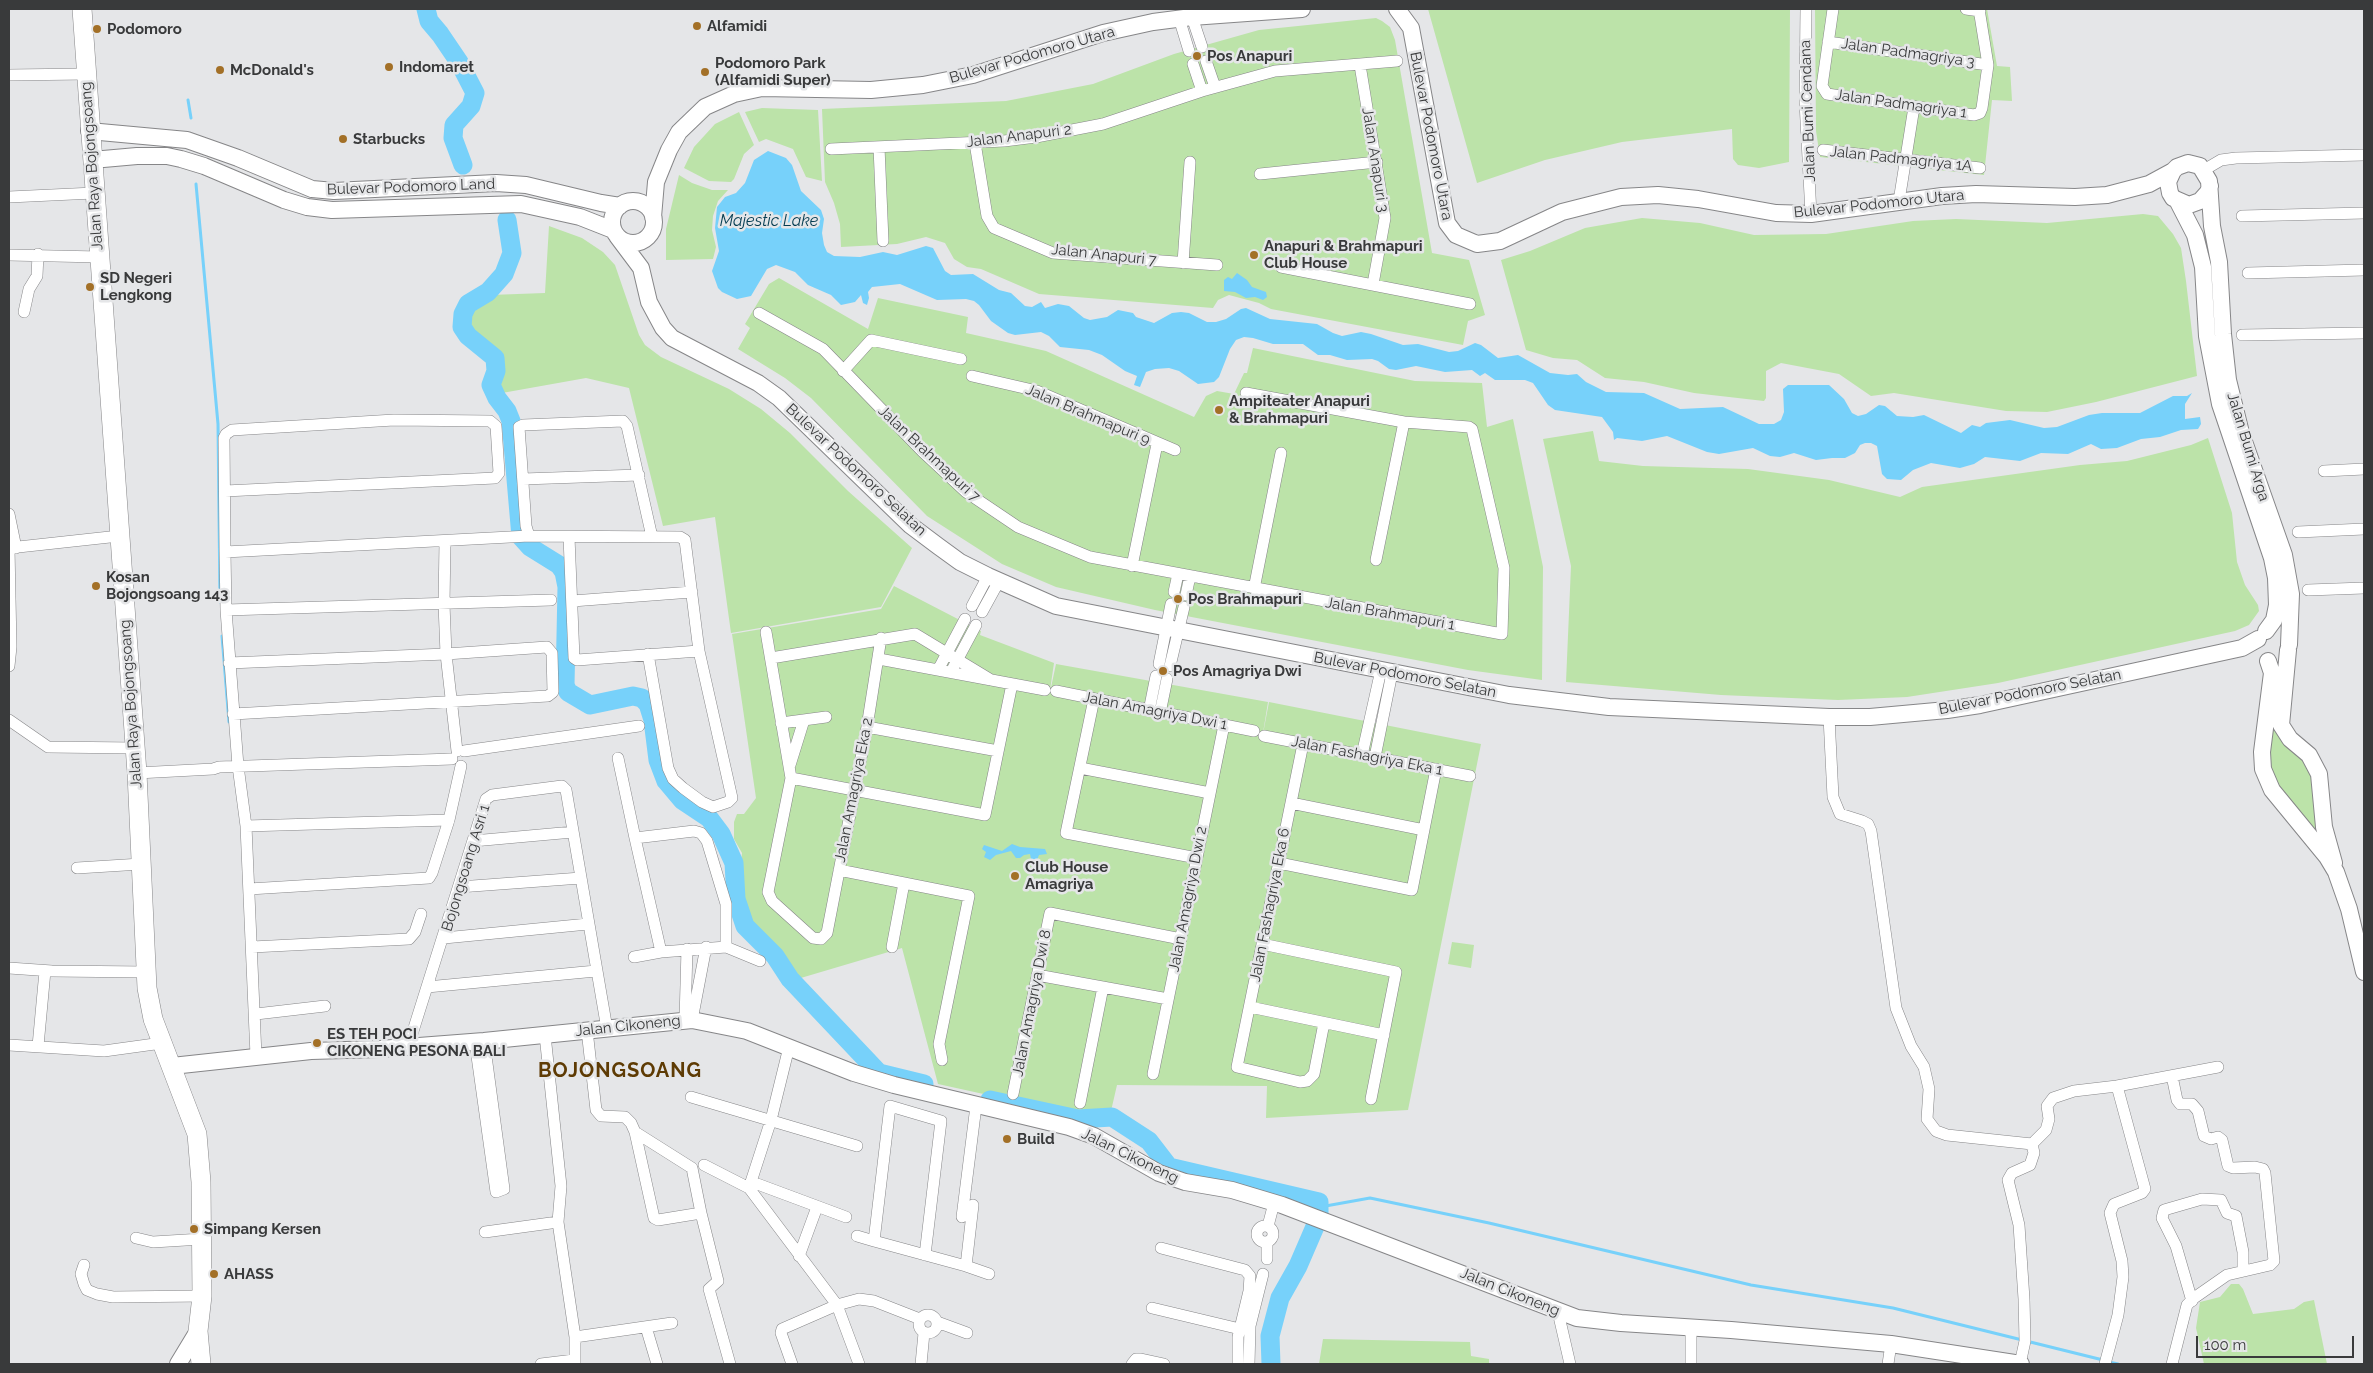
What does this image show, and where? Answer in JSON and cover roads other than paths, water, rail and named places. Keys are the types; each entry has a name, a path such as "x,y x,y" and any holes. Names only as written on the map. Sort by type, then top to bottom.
{"main road":[{"name":"Jalan Raya Bojongsoang","path":"82,9 89,131 136,763 146,972 149,1006 197,1134 201,1182 202,1239 202,1296 198,1331 201,1364"}],"street":[{"name":"Bulevar Podomoro Utara","path":"656,182 669,150 680,132 705,107 734,94 762,88 871,90 923,86 973,75 1103,33 1185,17 1302,9"},
{"name":"Bulevar Podomoro Utara","path":"1397,9 1411,28 1447,223 1450,230 1467,241 1476,244 1500,241 1562,212 1621,197 1658,195 1698,199 1776,213 1811,214 1899,200 1976,194 2075,197 2132,190 2156,192 2176,200"},
{"name":"Jalan Bumi Cendana","path":"1806,9 1805,102 1811,214"},
{"path":"1828,42 1833,9"},
{"path":"1966,9 1980,10 1988,64"},
{"path":"1185,17 1202,47"},
{"path":"1185,17 1189,51"},
{"name":"Jalan Padmagriya 3","path":"1828,42 1988,64"},
{"name":"Jalan Padmagriya 1","path":"1828,42 1822,86 1823,91 1827,94 1914,107 1974,115 1980,113 1988,64"},
{"path":"1206,61 1215,87"},
{"name":"Jalan Anapuri 2","path":"831,148 975,143 1036,137 1103,124 1202,90 1276,71 1397,61"},
{"path":"1193,64 1202,90"},
{"name":"Jalan Anapuri 3","path":"1360,65 1385,218 1373,284"},
{"path":"9,75 85,74"},
{"path":"1899,200 1914,107"},
{"name":"Bulevar Podomoro Land","path":"89,131 187,140 216,149 312,189 334,192 496,183 526,185 586,200 623,204"},
{"path":"166,156 160,151 158,145 161,139 168,137"},
{"name":"Jalan Anapuri 7","path":"975,143 987,216 994,228 1053,252 1217,265"},
{"path":"879,147 883,241"},
{"name":"Jalan Padmagriya 1A","path":"1823,150 1980,168"},
{"path":"2204,170 2221,160 2236,158 2364,155"},
{"name":"Bulevar Podomoro Land","path":"92,160 137,156 166,156 204,166 284,200 307,207 332,210 522,204 580,217 615,233"},
{"path":"1183,263 1190,162"},
{"path":"1260,174 1377,162"},
{"path":"2188,163 2204,170 2210,186 2200,201 2189,205 2176,200 2168,188 2173,171 2177,167 2188,163"},
{"name":"Bulevar Podomoro Utara","path":"2132,190 2160,180 2173,171"},
{"path":"623,204 640,202 651,211 653,224 648,237 636,243 629,243 615,233 612,217 623,204 644,192 656,182"},
{"name":"Bulevar Podomoro Selatan","path":"641,268 653,224 656,182"},
{"path":"455,185 455,205"},
{"name":"Jalan Bumi Arga","path":"2210,186 2212,226 2219,262 2228,380 2241,433 2284,555 2291,594 2281,725 2290,739 2309,755 2319,774 2321,806 2336,872"},
{"path":"9,197 94,194"},
{"path":"580,217 591,212 586,200"},
{"name":"Jalan Bumi Arga","path":"2176,200 2195,235 2203,266 2208,336 2220,404 2272,558 2276,578 2277,605 2274,620 2262,635"},
{"path":"2242,216 2364,213"},
{"name":"Bulevar Podomoro Selatan","path":"615,233 641,268 649,302 663,328 672,338 758,383 779,398 910,525 960,562 1056,606 1509,695 1609,707 1829,717 1870,717 1980,705 2242,648 2262,635"},
{"path":"9,255 38,254 99,257"},
{"path":"24,312 29,289 37,276 38,254"},
{"path":"1281,267 1470,304"},
{"path":"2248,272 2364,270"},
{"name":"Jalan Brahmapuri 7","path":"758,313 822,350 922,451 966,492 1018,527 1090,557 1190,576"},
{"path":"2242,335 2364,333"},
{"path":"843,371 871,340 961,359"},
{"name":"Jalan Brahmapuri 9","path":"972,376 1037,391 1157,444 1175,450"},
{"path":"1246,393 1404,422 1376,560"},
{"path":"224,491 495,478 499,474 496,426 490,421 394,420 232,430 224,438 224,491 224,552 226,610 233,714 246,826 256,1014 256,1056"},
{"path":"524,538 523,479 518,432 523,425 623,420 627,426 652,537"},
{"name":"Jalan Brahmapuri 1","path":"1190,576 1501,635 1504,568 1474,433 1469,427 1404,422"},
{"path":"1132,566 1157,444"},
{"path":"1254,589 1281,453"},
{"path":"2324,471 2364,469"},
{"path":"523,479 639,475"},
{"path":"9,514 11,548 11,647 9,666"},
{"path":"2298,532 2364,529"},
{"path":"11,548 119,536"},
{"path":"569,537 574,658 577,660 699,651"},
{"path":"224,552 524,538 683,538 699,651 732,798 728,802 714,807 702,802 673,779 668,768 648,654"},
{"path":"249,889 425,879 432,873 449,820 459,757 446,654 444,604 445,542"},
{"path":"1173,629 1172,598 1178,574"},
{"path":"1165,665 1173,629 1185,601 1190,576"},
{"path":"977,609 993,578"},
{"path":"2308,590 2364,588"},
{"path":"572,601 692,592"},
{"path":"226,610 550,600"},
{"path":"938,670 965,619"},
{"path":"951,673 976,625"},
{"path":"766,632 790,772"},
{"path":"2242,648 2250,649 2264,659 2283,658 2288,647 2288,640 2281,632 2262,635 2256,647 2264,659 2272,673 2262,752 2263,769 2276,795 2327,857 2336,872 2349,909 2364,972"},
{"path":"771,658 881,638 915,634 990,680"},
{"name":"Jalan Amagriya Eka 2","path":"790,772 768,892 772,901 813,938 821,939 827,933 867,726 881,638"},
{"path":"229,663 547,648 552,653 553,692 551,694 452,703 233,714"},
{"name":"Jalan Amagriya Dwi 1","path":"879,659 1051,690 1155,712 1224,724 1259,733"},
{"path":"1362,755 1387,672"},
{"path":"1375,758 1387,672"},
{"path":"1155,712 1162,677"},
{"path":"790,772 854,789 985,815 1012,684"},
{"path":"1094,699 1066,833 1197,858"},
{"path":"781,723 826,717"},
{"path":"1829,717 1833,797 1840,814 1868,824 1871,832 1880,910 1892,971 1896,1008 1911,1046 1924,1067 1930,1088 1927,1119 1936,1131 1947,1135 2032,1144"},
{"path":"9,720 48,747 136,763 212,764 219,767 459,757 639,726"},
{"path":"790,772 804,720"},
{"name":"Jalan Amagriya Dwi 2","path":"1153,1074 1224,724"},
{"path":"867,726 998,751"},
{"name":"Jalan Fashagriya Eka 1","path":"1259,733 1303,744 1470,776"},
{"name":"Jalan Fashagriya Eka 6","path":"1303,744 1238,1067 1300,1082 1307,1081 1314,1074 1324,1023"},
{"path":"618,758 661,952"},
{"path":"1080,768 1210,793"},
{"path":"1279,863 1412,890 1436,769"},
{"name":"Bojongsoang Asri 1","path":"408,1047 488,796 562,786 566,790 607,1029"},
{"path":"1291,803 1424,830"},
{"path":"246,826 449,820"},
{"path":"635,838 694,831 702,833 707,842 726,904 726,947"},
{"path":"473,841 573,832"},
{"path":"77,868 141,864"},
{"path":"838,870 969,896 939,1044 942,1060"},
{"path":"459,887 581,878"},
{"path":"892,948 904,883"},
{"name":"Jalan Amagriya Dwi 8","path":"1013,1094 1050,913 1181,939"},
{"path":"252,947 409,939 415,932 421,914"},
{"path":"444,938 588,924"},
{"path":"1262,944 1396,972 1371,1099"},
{"path":"688,1020 706,947"},
{"path":"634,957 687,949 726,947 760,961"},
{"path":"687,949 688,1020"},
{"path":"9,968 45,971 146,972"},
{"path":"38,1046 45,971"},
{"path":"427,987 596,971"},
{"path":"1037,974 1168,999"},
{"path":"1080,1103 1104,987"},
{"path":"256,1014 325,1006"},
{"path":"1250,1007 1384,1035"},
{"name":"Jalan Cikoneng","path":"172,1066 311,1051 408,1047 688,1020 747,1031 854,1073 894,1085 1069,1127 1094,1136 1159,1173 1184,1182 1232,1190 1274,1203 1566,1314 1690,1328 1891,1344 2021,1364"},
{"path":"587,1030 596,1110 601,1116 628,1119 635,1132 654,1218 658,1220 701,1213"},
{"path":"541,1364 575,1362 575,1337 558,1222 560,1186 545,1035"},
{"path":"480,1041 504,1189 496,1192 480,1041"},
{"path":"9,1045 104,1051 162,1043"},
{"path":"750,1185 771,1120 789,1047"},
{"path":"2032,1144 2046,1130 2049,1119 2046,1106 2053,1098 2074,1091 2117,1086 2218,1067"},
{"path":"2172,1076 2177,1100 2180,1104 2192,1104 2198,1111 2204,1136 2218,1137 2222,1140 2228,1166 2233,1168 2255,1167 2263,1169 2265,1173 2274,1263 2227,1275 2192,1301 2188,1305 2172,1364"},
{"path":"874,1241 894,1085"},
{"path":"2106,1360 2118,1315 2123,1277 2122,1261 2110,1213 2114,1204 2142,1193 2145,1189 2117,1086"},
{"path":"691,1097 857,1146"},
{"path":"890,1106 941,1121 925,1255"},
{"path":"962,1217 976,1106"},
{"path":"635,1132 692,1168 718,1281 709,1289 730,1364"},
{"path":"2021,1364 2026,1338 2019,1225 2008,1180 2012,1173 2030,1165 2034,1153 2032,1144"},
{"path":"704,1165 750,1185 846,1216"},
{"path":"750,1185 799,1256 837,1304 859,1364"},
{"path":"2192,1301 2176,1246 2162,1218 2164,1210 2202,1199 2221,1200 2227,1213 2236,1216 2243,1252 2243,1270"},
{"path":"1267,1259 1267,1242 1272,1240 1274,1235 1268,1226 1274,1203"},
{"path":"966,1266 973,1205"},
{"path":"799,1256 817,1207"},
{"path":"485,1232 558,1222"},
{"path":"857,1236 989,1274"},
{"path":"136,1238 153,1242 202,1239"},
{"path":"1161,1248 1245,1270 1250,1276 1249,1291 1238,1337 1238,1364"},
{"path":"84,1265 81,1274 84,1284 87,1290 97,1294 113,1297 202,1296"},
{"path":"1249,1364 1250,1326 1263,1274"},
{"path":"792,1364 781,1333 782,1329 837,1304 859,1299 874,1301 920,1319 928,1315 935,1318 937,1322 967,1333"},
{"path":"1152,1308 1240,1329"},
{"path":"1566,1314 1570,1364"},
{"path":"920,1319 919,1327 924,1333 921,1364"},
{"path":"924,1333 928,1334 935,1330 937,1322"},
{"path":"575,1337 672,1323"},
{"path":"646,1327 657,1364"},
{"path":"1690,1328 1691,1364"},
{"path":"178,1364 198,1331"},
{"path":"1888,1364 1891,1344"},
{"path":"1132,1364 1136,1359 1141,1359 1164,1364"}],"water":[{"name":"Majestic Lake","path":"768,151 786,158 792,165 801,191 821,210 824,219 822,233 824,245 827,252 834,256 860,257 883,252 897,255 926,246 933,248 945,271 951,275 973,274 999,290 1011,293 1025,306 1032,307 1041,302 1045,308 1058,304 1069,306 1084,318 1090,320 1107,317 1118,310 1133,313 1136,317 1154,323 1172,313 1181,312 1189,313 1207,322 1216,322 1226,319 1241,309 1246,308 1270,319 1317,324 1342,336 1361,332 1403,345 1418,344 1449,352 1458,351 1475,343 1481,345 1498,358 1518,355 1550,373 1577,374 1586,382 1606,392 1644,393 1680,409 1723,407 1759,424 1774,424 1781,420 1784,412 1783,389 1788,385 1829,385 1844,399 1852,413 1858,416 1866,414 1879,405 1885,406 1897,416 1913,417 1924,415 1961,433 1972,425 1980,427 1986,423 2010,420 2044,428 2057,427 2089,415 2140,413 2173,396 2187,396 2192,393 2185,404 2185,419 2200,417 2201,424 2198,429 2181,430 2160,437 2141,439 2117,448 2101,449 2091,444 2068,454 2041,453 2020,461 1985,457 1974,464 1960,468 1931,463 1913,470 1901,480 1887,479 1882,474 1877,446 1871,443 1860,445 1855,453 1845,458 1816,460 1794,453 1780,457 1770,456 1753,448 1719,454 1707,452 1667,436 1642,441 1617,438 1614,440 1613,432 1602,417 1555,410 1548,405 1533,383 1525,380 1495,380 1485,373 1480,376 1472,370 1445,372 1416,366 1396,370 1389,369 1372,359 1347,360 1330,355 1318,355 1303,344 1273,344 1244,337 1236,340 1230,349 1219,377 1214,382 1198,384 1179,371 1169,368 1146,372 1140,387 1134,385 1137,376 1125,371 1102,355 1089,350 1060,347 1049,336 1041,332 1015,335 1008,333 991,321 974,301 966,299 937,300 900,284 872,287 868,292 867,305 863,303 861,295 855,302 841,305 831,295 808,285 795,272 776,265 767,269 751,296 737,299 722,292 718,288 712,271 719,251 715,228 717,207 725,197 736,193 745,183 754,160"},
{"path":"1237,273 1247,280 1252,287 1266,292 1267,297 1263,300 1255,297 1246,298 1235,292 1224,291 1224,280 1228,277 1232,279"},
{"path":"1012,844 1020,847 1045,849 1047,854 1039,855 1037,860 1055,865 1056,871 1049,871 1045,866 1032,864 1030,854 1016,858 1011,851 996,855 990,860 984,857 986,852 982,849 984,845 1002,851"}],"waterway":[{"path":"426,9 429,21 459,62 475,93 471,106 454,125 453,138 463,165"},
{"path":"188,100 191,118"},
{"path":"196,184 218,424 220,602"},
{"path":"507,220 512,253 504,274 488,292 468,304 463,314 462,327 468,336 495,358 496,371 491,385 511,421 521,537 530,547 559,565 564,572 567,587 565,685 568,692 590,705 633,696 642,698 648,704 653,720 658,760 666,781 682,800 709,818 721,834 734,863 736,899 745,926 775,956 790,979 879,1073 924,1084"},
{"path":"222,636 229,722"},
{"path":"990,1100 1078,1119 1112,1117 1149,1141 1169,1167 1319,1202 1319,1216"},
{"path":"1320,1207 1370,1198 1489,1223 1751,1285 1893,1308 2103,1360"},
{"path":"1271,1364 1270,1336 1280,1298 1298,1266 1317,1222"},
{"path":"2109,1362 2118,1364"}],"place":[{"name":"Alfamidi","path":"697,26"},
{"name":"Podomoro","path":"97,29"},
{"name":"Pos Anapuri","path":"1197,56"},
{"name":"Indomaret","path":"389,67"},
{"name":"McDonald's","path":"220,70"},
{"name":"Podomoro Park (Alfamidi Super)","path":"705,72"},
{"name":"Starbucks","path":"343,139"},
{"name":"Anapuri & Brahmapuri Club House","path":"1254,255"},
{"name":"SD Negeri Lengkong","path":"90,287"},
{"name":"Ampiteater Anapuri & Brahmapuri","path":"1219,410"},
{"name":"Kosan Bojongsoang 143","path":"96,586"},
{"name":"Pos Brahmapuri","path":"1178,599"},
{"name":"Pos Amagriya Dwi","path":"1163,671"},
{"name":"Club House Amagriya","path":"1015,876"},
{"name":"ES TEH POCI CIKONENG PESONA BALI","path":"317,1043"},
{"name":"Build","path":"1007,1139"},
{"name":"Simpang Kersen","path":"194,1229"},
{"name":"AHASS","path":"214,1274"}],"district":[{"name":"BOJONGSOANG","path":"620,1071"}]}
